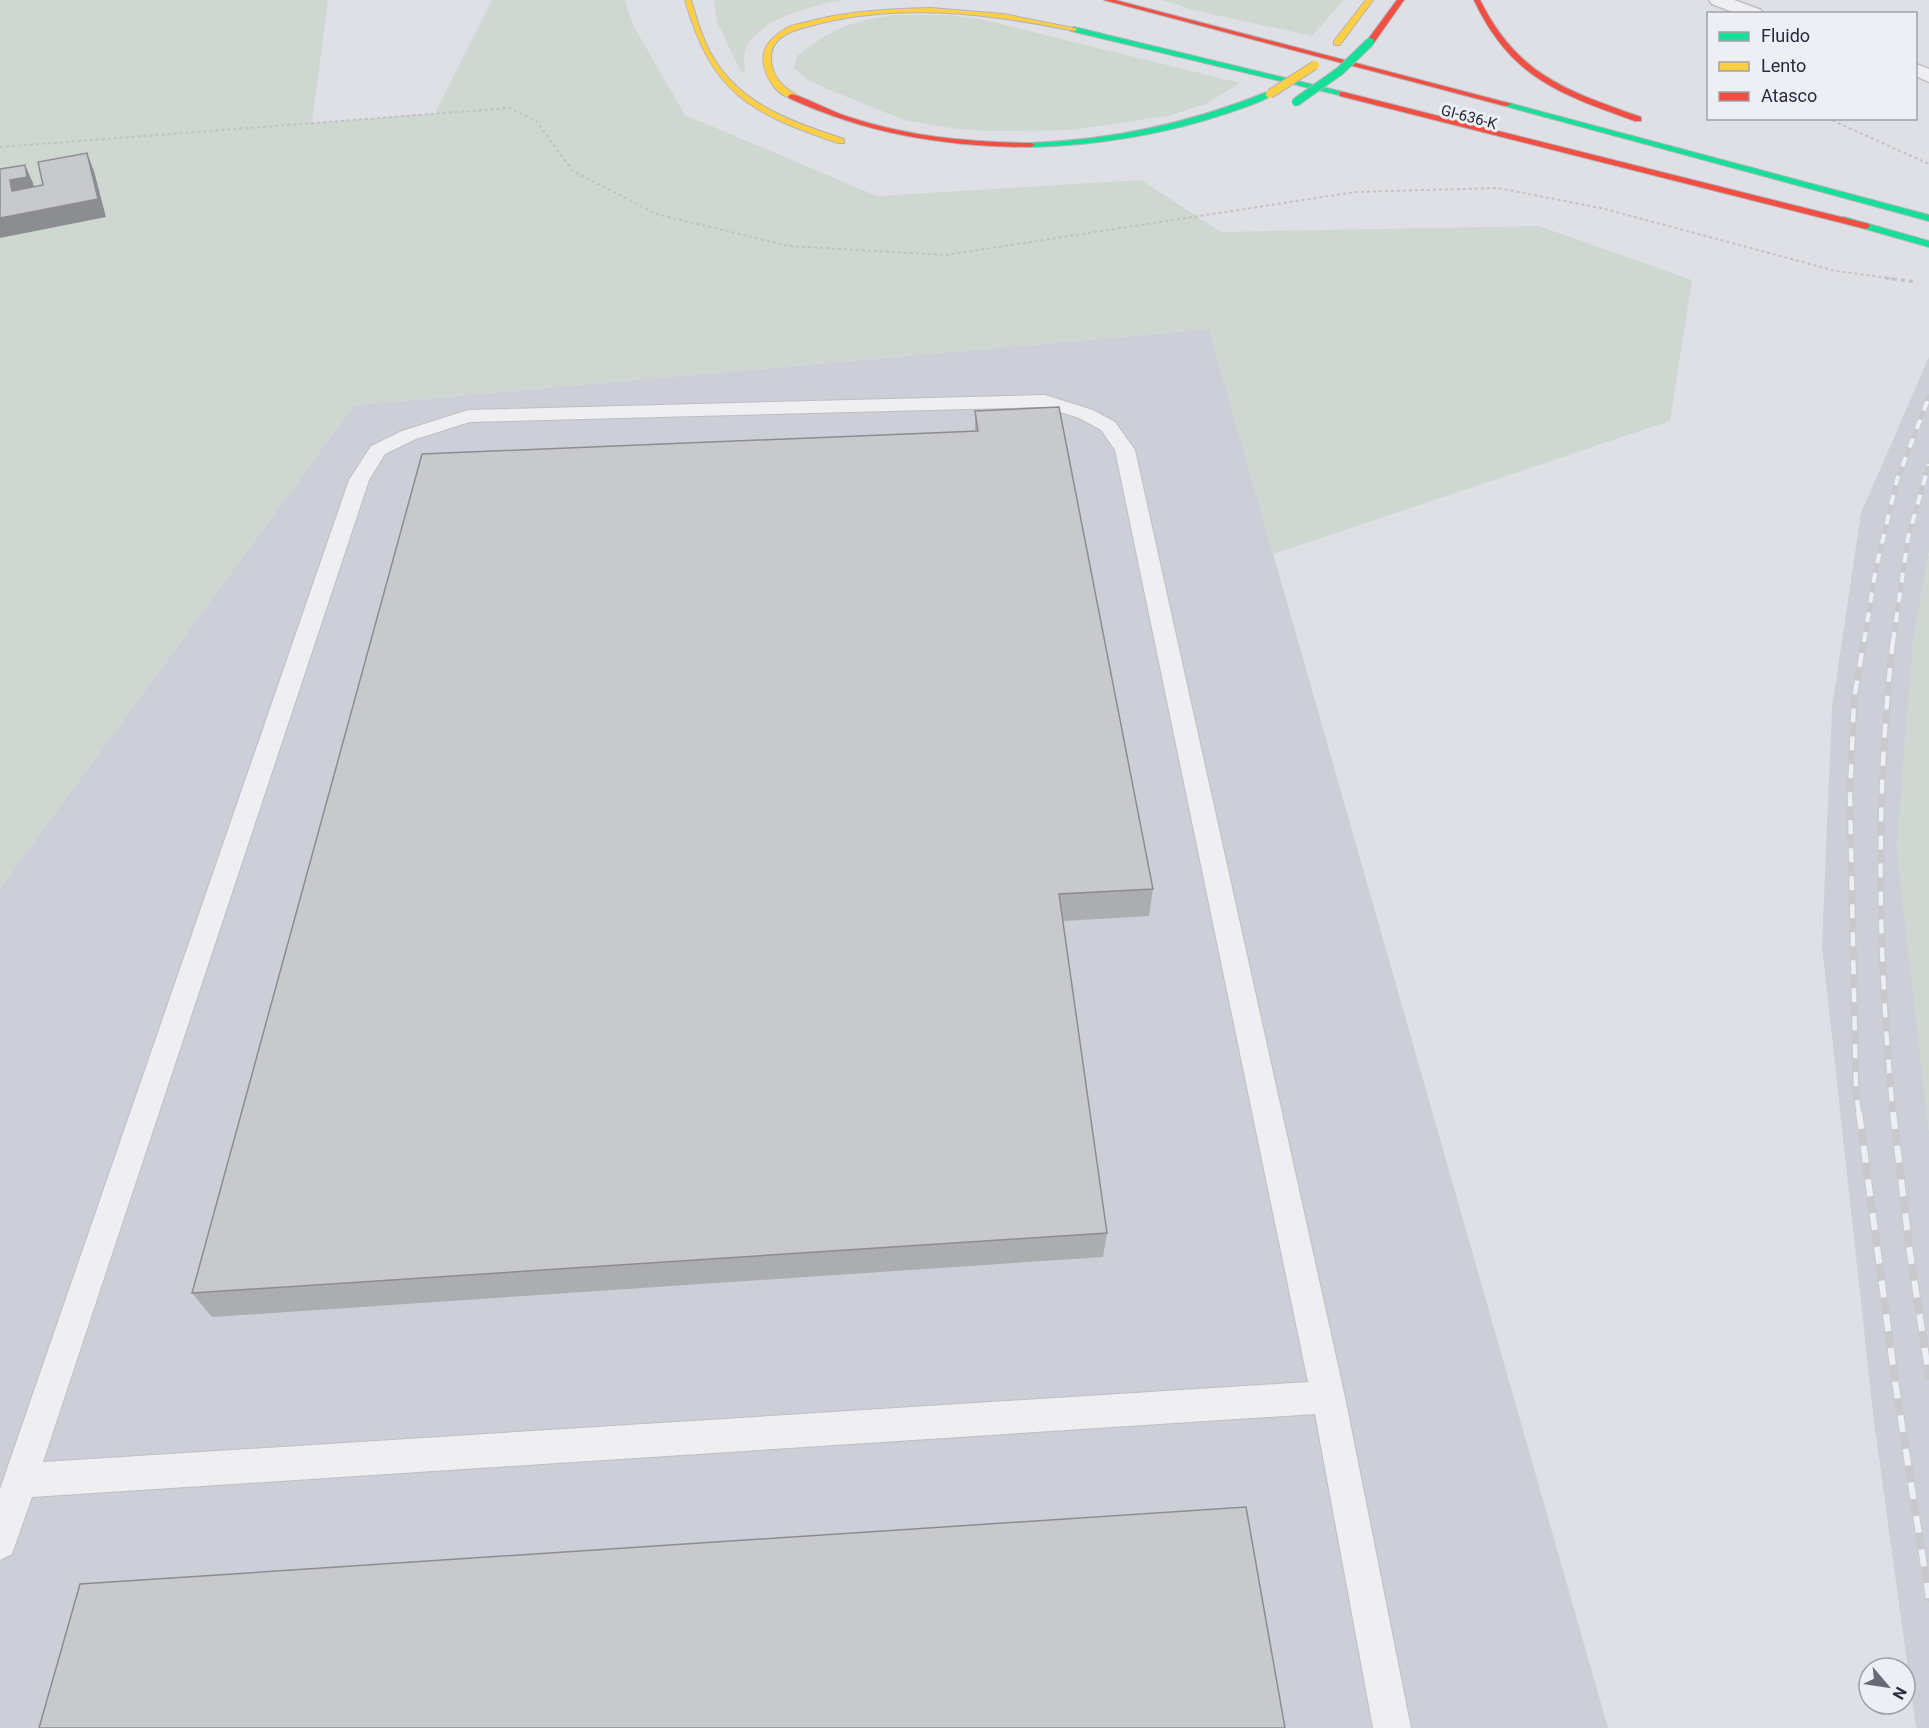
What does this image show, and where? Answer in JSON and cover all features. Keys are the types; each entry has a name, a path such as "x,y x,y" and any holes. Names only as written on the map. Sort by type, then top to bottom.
{"highway":[{"path":"688,0 696,39 711,64 729,85 761,109 813,132 858,146"},
{"name":"GI-636-K","path":"1107,0 1583,123 1929,218"},
{"path":"1370,0 1337,43 1314,66 1270,94 1212,118 1137,136 1064,144 968,143 881,129 824,112 793,98 775,83 765,67 766,56 772,42 791,28 813,18 847,10 886,5 926,4 982,9 1189,55 1866,226"},
{"path":"1281,110 1340,71 1370,42 1401,0"},
{"path":"1477,0 1485,21 1496,38 1531,70 1570,90 1648,123"},
{"name":"GI-636-K","path":"1029,6 1443,110 1929,244"},
{"path":"1700,142 1805,183"}],"street":[{"path":"1718,0 1750,12"}],"lane":[{"path":"0,1542 360,480 378,450 409,435 468,416 1045,401 1086,414 1108,426 1125,450 1328,1397 1392,1728"},
{"path":"20,1481 1328,1397"}],"path":[{"path":"0,147 510,108 536,121 573,171 656,214 789,246 946,255 1355,192 1498,188 1605,209 1836,271 1923,283"},
{"path":"1832,120 1929,164"}],"shaded area":[{"path":"0,0 328,0 312,123 435,113 492,0 625,0 633,25 685,115 877,196 1141,180 1221,232 1539,226 1692,280 1670,421 1273,554 1209,329 354,405 0,888"},
{"path":"714,0 846,0 803,9 761,30 751,40 745,51 745,75 740,70 717,22"},
{"path":"1162,0 1344,0 1312,36 1193,10"},
{"path":"893,15 951,15 985,20 1240,83 1206,104 1168,116 1071,130 988,131 950,128 904,120 827,89 807,79 794,69 797,56 832,32 852,24"},
{"path":"1209,329 1608,1728 0,1728 0,888 354,405"},
{"path":"1929,357 1929,551 1913,644 1897,850 1929,1131 1929,1728 1916,1728 1914,1716 1917,1716 1917,1656 1906,1656 1874,1421 1822,946 1832,708 1861,513"},
{"path":"1929,551 1929,1131 1897,850 1913,644"}],"building":[{"path":"87,153 98,199 0,218 0,169 25,165 27,177 10,180 12,191 43,185 38,162"},
{"path":"1059,407 1153,889 1059,894 1107,1233 192,1293 422,454 978,431 975,411"},
{"path":"1246,1507 1285,1728 39,1728 80,1584"}],"railway":[{"path":"1864,642 1876,568 1897,480 1929,397"},
{"path":"1893,642 1908,538 1929,464"},
{"path":"1859,1114 1856,1092 1850,796 1854,699 1864,640"},
{"path":"1893,640 1883,758 1881,818 1884,996 1893,1114"},
{"path":"1859,1112 1895,1381 1929,1598"},
{"path":"1893,1112 1910,1253 1929,1376"}],"traffic: fast":[{"path":"1074,29 1343,94"},
{"path":"1296,102 1340,71 1370,42"},
{"path":"1031,145 1093,141 1153,132 1212,116 1270,94"},
{"path":"1508,104 1929,218"},
{"path":"1844,220 1929,244"}],"traffic: slow":[{"path":"688,0 697,31 709,57 723,77 741,94 761,109 811,131 841,141"},
{"path":"1337,43 1370,0"},
{"path":"792,96 782,89 772,76 767,60 768,50 777,38 790,29 823,20 858,14 931,10 1004,16 1074,29"},
{"path":"1270,94 1315,65"}],"traffic: jam":[{"path":"1107,0 1508,104"},
{"path":"1370,42 1401,0"},
{"path":"1477,0 1489,25 1504,46 1542,78 1588,101 1638,119"},
{"path":"1343,94 1866,226"},
{"path":"792,96 849,120 908,135 970,143 1031,145"}]}
